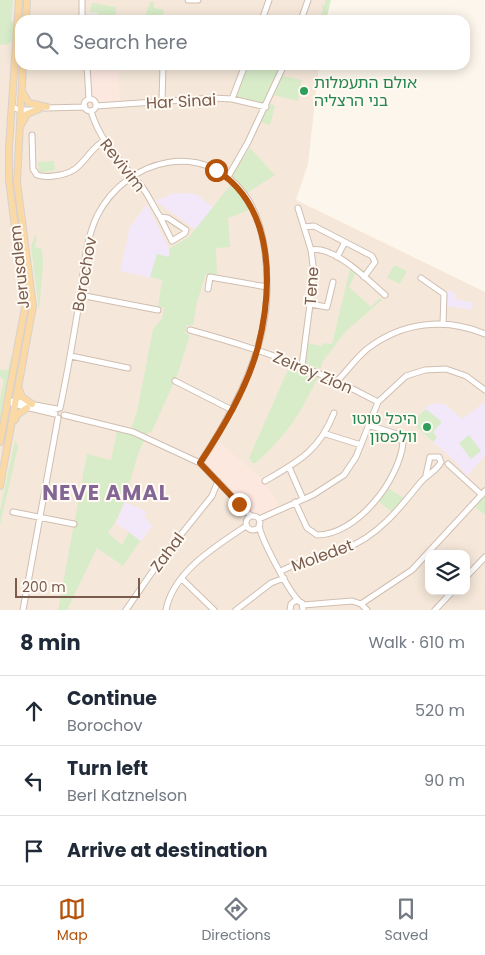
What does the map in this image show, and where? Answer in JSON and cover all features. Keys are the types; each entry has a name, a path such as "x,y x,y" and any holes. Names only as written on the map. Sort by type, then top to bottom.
{"main road":[{"name":"Jerusalem","path":"18,15 19,0"},
{"path":"26,15 27,0"},
{"name":"Jerusalem","path":"0,442 25,307 9,180 15,61"},
{"name":"Jerusalem","path":"0,481 33,306 17,182 23,70"},
{"path":"22,88 23,95 28,103 48,107"},
{"path":"19,131 26,114 39,109"},
{"path":"11,430 17,415 30,406 22,397 19,387"}],"street":[{"path":"82,0 82,15"},
{"path":"188,0 198,0"},
{"path":"264,15 269,0"},
{"path":"303,15 308,0"},
{"path":"87,70 90,99"},
{"path":"162,101 163,70"},
{"path":"232,99 243,70"},
{"path":"228,178 266,107 282,70"},
{"name":"Har Sinai","path":"96,106 191,98 232,99 266,107"},
{"path":"20,108 84,107 91,111 96,106 95,101 90,99"},
{"path":"84,107 86,101 90,99"},
{"path":"12,107 39,109 48,107"},
{"name":"Revivim","path":"91,111 96,129 103,141 133,176 160,217 172,240 185,233 186,230 168,218 160,217"},
{"path":"32,135 34,169 37,175 45,177 62,175 76,170 103,141"},
{"name":"Borochov","path":"23,610 41,517 57,412 71,356 86,250 98,216 114,194 133,176 159,163 175,160 204,164 228,178 249,201 257,222 265,256 267,287 257,348 232,410 200,463"},
{"name":"Tene","path":"298,208 311,250 314,274 302,366"},
{"path":"304,228 314,226 372,258 375,262 364,277"},
{"path":"337,257 345,242"},
{"path":"311,250 320,249 337,257 385,295"},
{"path":"208,289 210,278 267,287"},
{"path":"421,278 444,294 443,324"},
{"path":"310,304 327,307 333,282"},
{"path":"80,295 158,310"},
{"path":"338,380 367,350 383,338 420,324 462,326 485,334"},
{"name":"Zeirey Zion","path":"190,330 257,348 338,380 378,402"},
{"path":"71,356 128,368"},
{"path":"252,530 259,522 331,484 344,474 356,457 378,402 406,376 434,369 446,370 466,376 485,390"},
{"path":"175,381 232,410"},
{"path":"8,401 132,432 200,463 239,504 249,518 259,522"},
{"path":"265,482 312,451 326,434 334,413"},
{"path":"295,502 307,528 317,535 324,535 351,522 375,502 397,470 403,443 397,434 368,425"},
{"path":"326,434 361,445"},
{"path":"361,604 412,570 483,493 448,464"},
{"path":"290,467 303,499"},
{"name":"Moledet","path":"281,571 302,560 348,548 364,539 386,522 426,475"},
{"name":"Zahal","path":"126,610 159,562 212,496 218,481"},
{"path":"212,496 227,491"},
{"path":"13,512 74,524"},
{"path":"166,610 170,596 200,560 246,526 249,518"},
{"path":"259,522 263,540"},
{"path":"246,526 263,540 289,587 302,605"},
{"path":"470,573 485,557"},
{"path":"236,610 271,583 284,578"},
{"path":"182,580 214,610"},
{"path":"289,587 290,610"},
{"path":"435,610 448,595"},
{"path":"291,604 302,605 352,601 361,604 367,610"}],"shaded area":[{"path":"0,0 328,0 326,15 15,15 15,70 318,70 308,164 296,200 485,292 485,610 0,610"},
{"path":"98,12 98,15 84,15 84,13"},
{"path":"89,70 118,70 120,103 97,105 96,101 91,98"},
{"path":"174,193 196,194 213,207 196,230 156,201"},
{"path":"147,204 171,253 162,280 120,271 130,227"},
{"path":"448,290 456,294 456,299 473,303 472,310 447,306"},
{"path":"485,402 485,456 467,476 454,460 433,442 437,437 433,432 441,422 420,414 428,405 436,403 446,405 462,419"},
{"path":"219,442 261,478 279,506 259,515 252,513 246,507 205,463"},
{"path":"125,502 147,512 144,517 152,526 141,541 116,523"}],"green space":[{"path":"0,0 13,0 11,21 14,23 13,41 6,45 0,44"},
{"path":"325,0 331,0 327,15 321,15 323,8 321,5 325,5"},
{"path":"150,2 154,2 154,8 164,10 163,15 146,15"},
{"path":"92,3 116,7 116,15 98,15 98,12 90,12"},
{"path":"243,70 282,70 266,107 232,99"},
{"path":"282,76 302,80 298,101 274,95"},
{"path":"269,103 275,106 270,125 261,122"},
{"path":"250,148 275,175 247,193 231,175"},
{"path":"54,161 55,170 39,173 38,162"},
{"path":"232,183 241,192 251,209 228,218 230,247 216,248 217,275 206,274 197,302 193,325 187,325 185,333 190,335 177,376 151,433 148,432 136,461 122,508 108,533 122,545 129,532 140,541 123,566 97,548 67,610 58,610 87,454 111,460 117,431 129,434 137,412 153,329 162,319 164,308 158,306 162,280 150,277 157,254 169,257 170,248 189,237"},
{"path":"35,236 37,236 35,247 42,249 43,265 39,311 31,246"},
{"path":"394,265 407,271 400,284 387,278"},
{"path":"350,269 356,272 349,287 371,307 380,298 382,300 346,331 323,361 320,369 306,363 307,343 322,346 323,343 332,344"},
{"path":"11,356 13,357 0,422 0,398 4,380 0,377 0,370 8,370"},
{"path":"291,363 319,375 306,402 286,432 256,463 252,463 249,458"},
{"name":"היכל טוטו וולפסון","path":"426,409 442,422 433,432 437,437 433,442 411,422"},
{"path":"469,435 481,451 471,459 459,443"},
{"path":"15,440 18,447 0,525 0,510"},
{"path":"388,488 404,498 392,512 378,501"},
{"path":"485,494 485,515 474,506"}],"place":[{"name":"אולם התעמלות בני הרצליה","path":"304,91"},
{"name":"היכל טוטו וולפסון","path":"427,427"}],"district":[{"name":"NEVE AMAL","path":"106,493"}],"route":[{"path":"216,170 240,189 249,201 260,231 265,256 267,287 257,348 232,410 200,463 239,504"}]}
